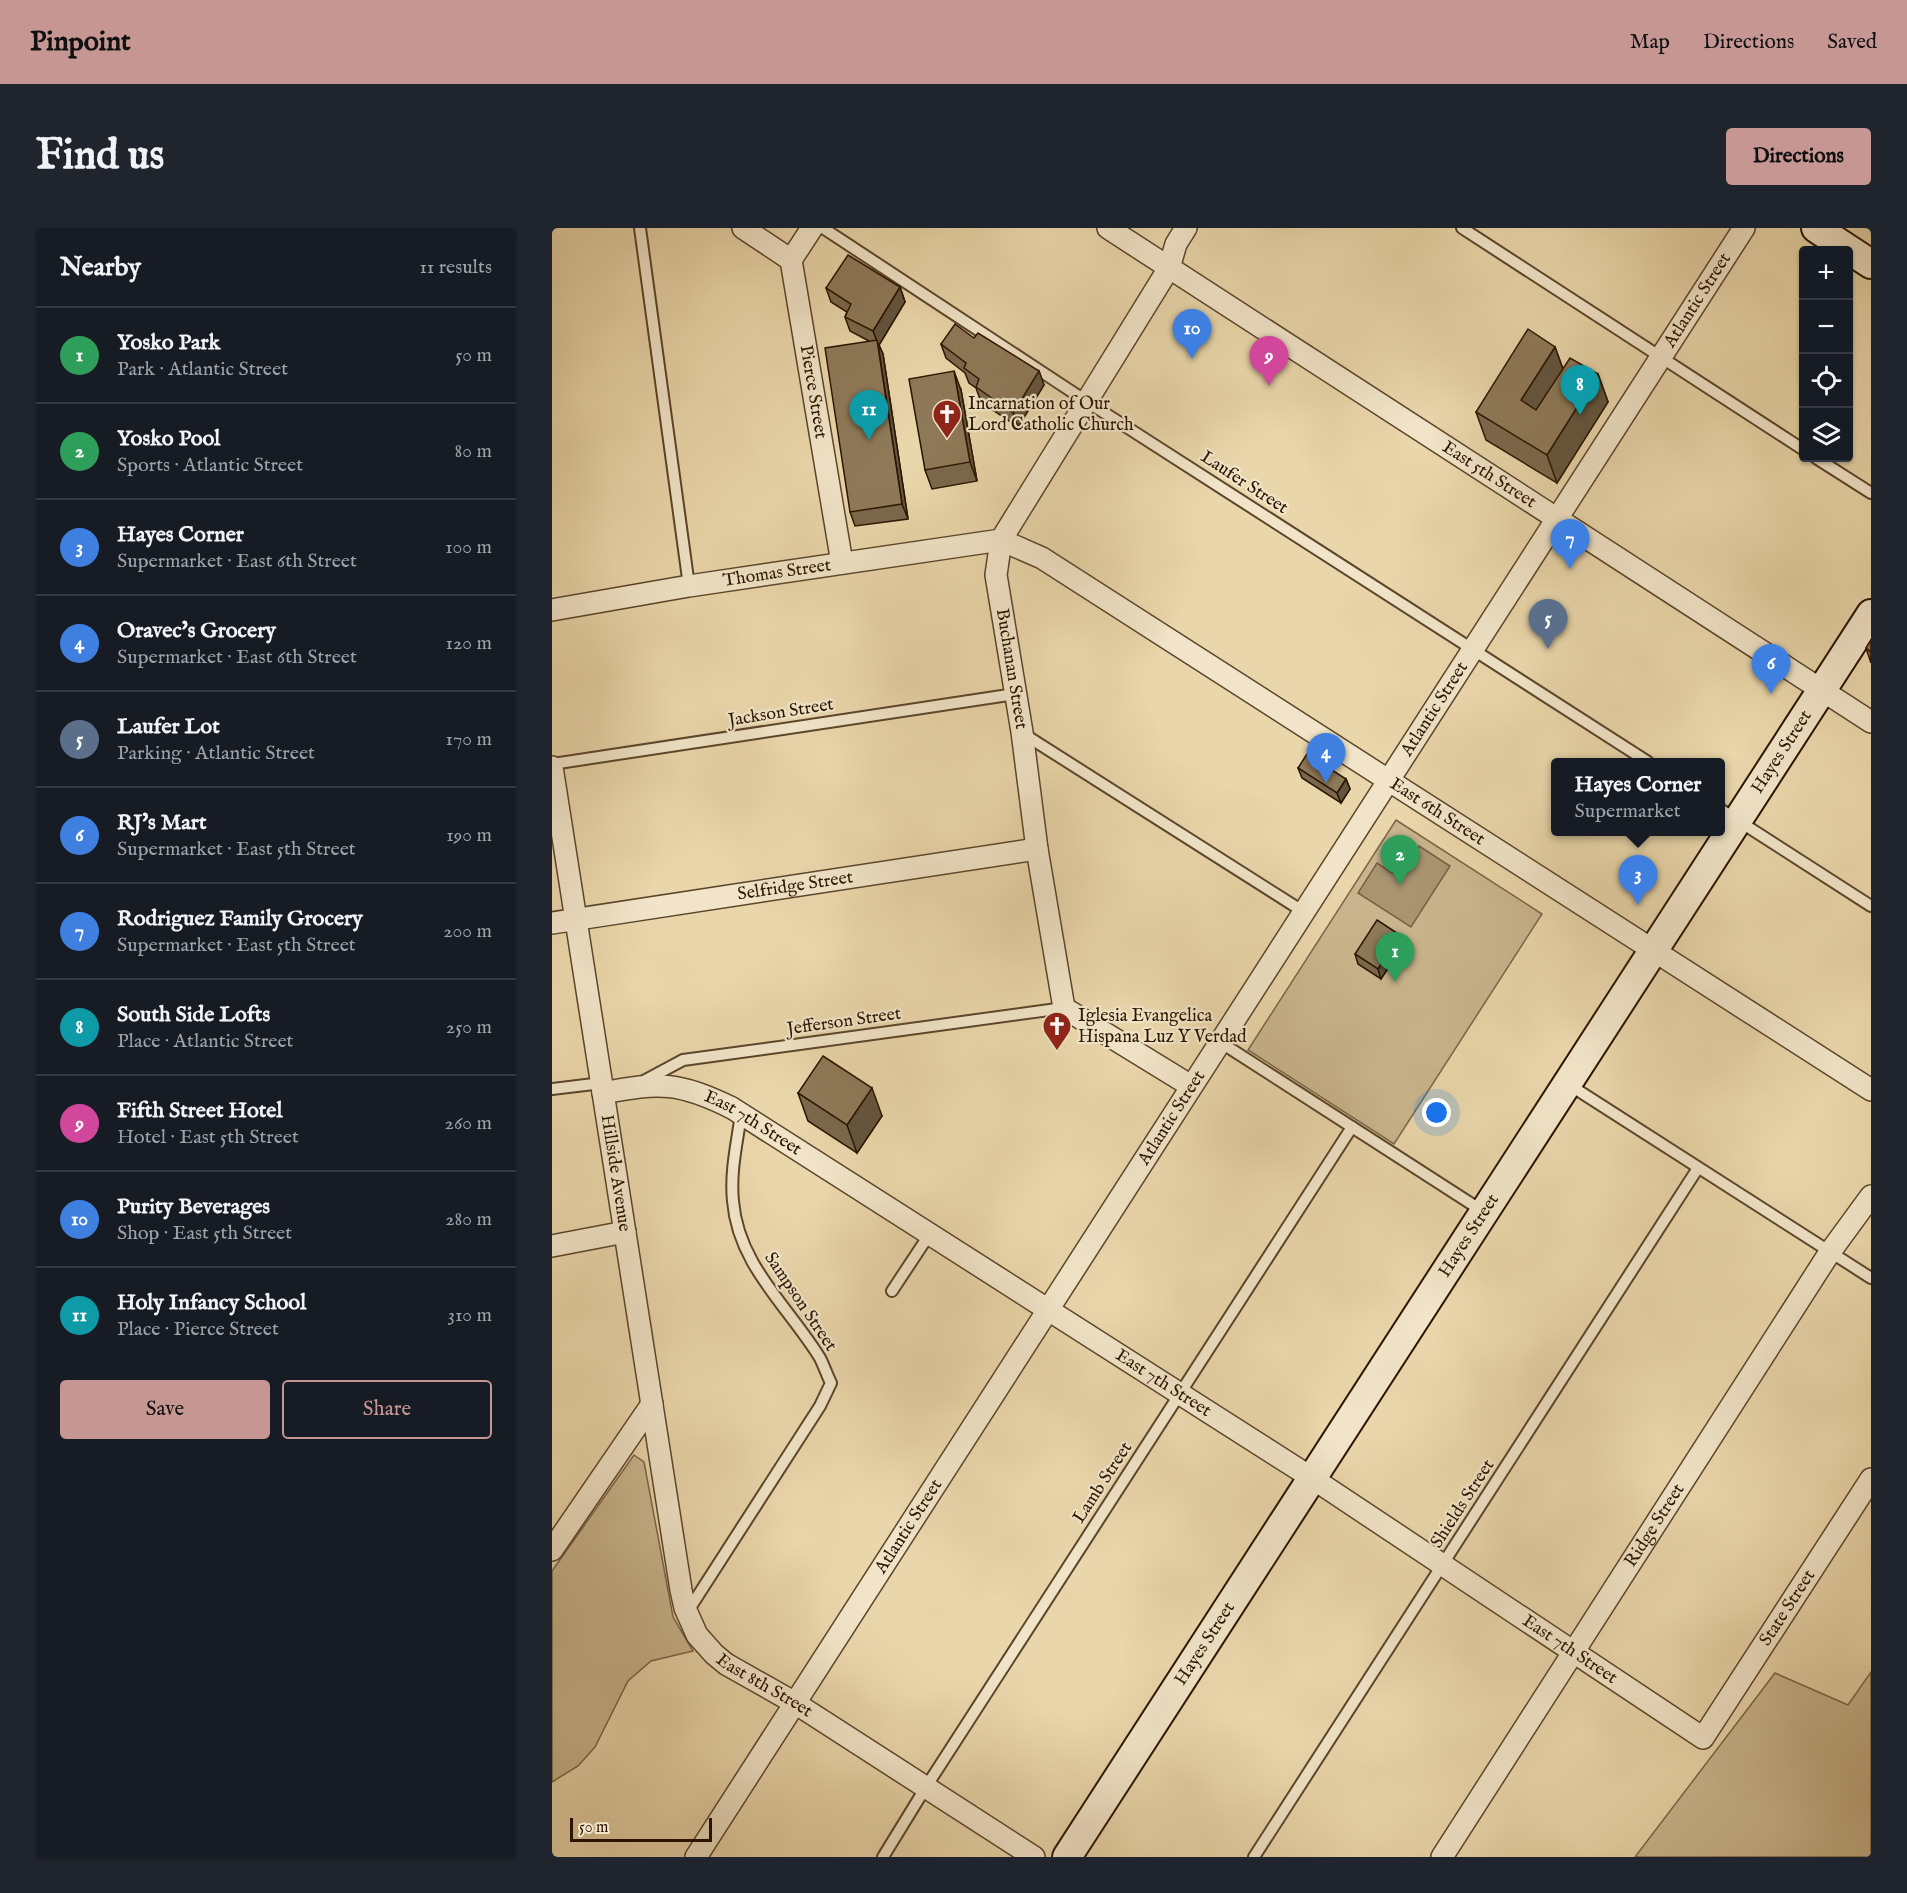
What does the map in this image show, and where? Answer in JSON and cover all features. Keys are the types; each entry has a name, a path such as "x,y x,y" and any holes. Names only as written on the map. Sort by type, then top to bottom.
{"street":[{"path":"742,228 791,260 812,228"},
{"name":"East 5th Street","path":"1108,228 1871,722"},
{"name":"Buchanan Street","path":"1064,1008 1037,849 1022,732 996,574 1001,540 1169,268 1176,244 1186,228"},
{"name":"Atlantic Street","path":"696,1857 1744,228"},
{"path":"1816,228 1871,264"},
{"name":"Pierce Street","path":"791,260 842,563"},
{"name":"Thomas Street","path":"552,610 689,586 1001,540"},
{"name":"East 6th Street","path":"1001,540 1042,558 1871,1090"},
{"name":"Hayes Street","path":"1729,815 1822,690 1871,614"},
{"name":"Hillside Avenue","path":"552,765 652,1404"},
{"name":"Hayes Street","path":"1067,1857 1654,950 1717,836"},
{"name":"Selfridge Street","path":"552,923 1037,849"},
{"path":"1064,1008 1191,1086"},
{"name":"East 7th Street","path":"602,1088 650,1085 684,1088 715,1100 741,1114 1312,1478 1703,1738"},
{"name":"Ridge Street","path":"1442,1857 1830,1252 1871,1196"},
{"path":"552,1246 625,1232"},
{"path":"552,1550 652,1404"},
{"name":"East 8th Street","path":"652,1404 681,1590 687,1613 697,1635 726,1664 795,1703 1034,1857"},
{"name":"State Street","path":"1703,1738 1871,1479"}],"lane":[{"path":"640,228 689,586"},
{"name":"Laufer Street","path":"823,228 1086,402 1642,758"},
{"path":"1462,228 1799,447"},
{"path":"1822,462 1871,493"},
{"name":"Jackson Street","path":"552,765 1015,694"},
{"path":"1022,732 1304,912"},
{"path":"1729,815 1871,906"},
{"name":"Jefferson Street","path":"634,1087 683,1060 1064,1008"},
{"path":"1220,1042 1484,1212"},
{"path":"1567,1084 1871,1278"},
{"path":"552,1089 602,1088"},
{"name":"Sampson Street","path":"687,1613 820,1406 831,1383 821,1359 751,1262 738,1233 732,1186 741,1114"},
{"name":"Lamb Street","path":"883,1857 1352,1127"},
{"name":"Shields Street","path":"1254,1857 1698,1168"},
{"path":"892,1291 929,1235"}],"shaded area":[{"path":"1396,820 1542,914 1394,1144 1248,1050"},
{"path":"1419,846 1450,866 1411,927 1358,893 1377,863 1399,877"},
{"path":"634,1455 644,1462 673,1617 693,1651 651,1661 628,1681 595,1747 578,1766 552,1782 552,1571"},
{"path":"1871,1672 1871,1857 1635,1857 1775,1673 1848,1705"}],"building":[{"path":"848,255 900,287 873,331 845,317 851,304 826,288"},
{"path":"955,324 974,338 978,333 1039,371 1013,413 976,387 979,379 964,368 966,363 941,344"},
{"path":"1528,329 1555,347 1521,400 1536,410 1570,358 1598,374 1547,455 1476,412"},
{"path":"877,340 902,504 850,512 825,348"},
{"name":"Incarnation of Our Lord Catholic Church","path":"954,371 970,462 925,470 909,379"},
{"path":"1871,640 1871,652 1866,648"},
{"path":"1307,754 1346,779 1337,793 1298,768"},
{"path":"1377,920 1400,935 1378,969 1355,954"},
{"path":"823,1056 872,1088 847,1125 798,1093"}],"place":[{"name":"Purity Beverages","path":"1192,359"},
{"name":"Fifth Street Hotel","path":"1269,386"},
{"name":"South Side Lofts","path":"1580,415"},
{"name":"Holy Infancy School","path":"869,440"},
{"name":"Incarnation of Our Lord Catholic Church","path":"947,440"},
{"name":"Rodriguez Family Grocery","path":"1570,569"},
{"name":"Laufer Lot","path":"1548,649"},
{"name":"RJ's Mart","path":"1771,694"},
{"name":"Oravec's Grocery","path":"1326,783"},
{"name":"Yosko Pool","path":"1400,885"},
{"name":"Hayes Corner","path":"1638,905"},
{"name":"Yosko Park","path":"1395,982"},
{"name":"Iglesia Evangelica Hispana Luz Y Verdad","path":"1057,1052"}]}
